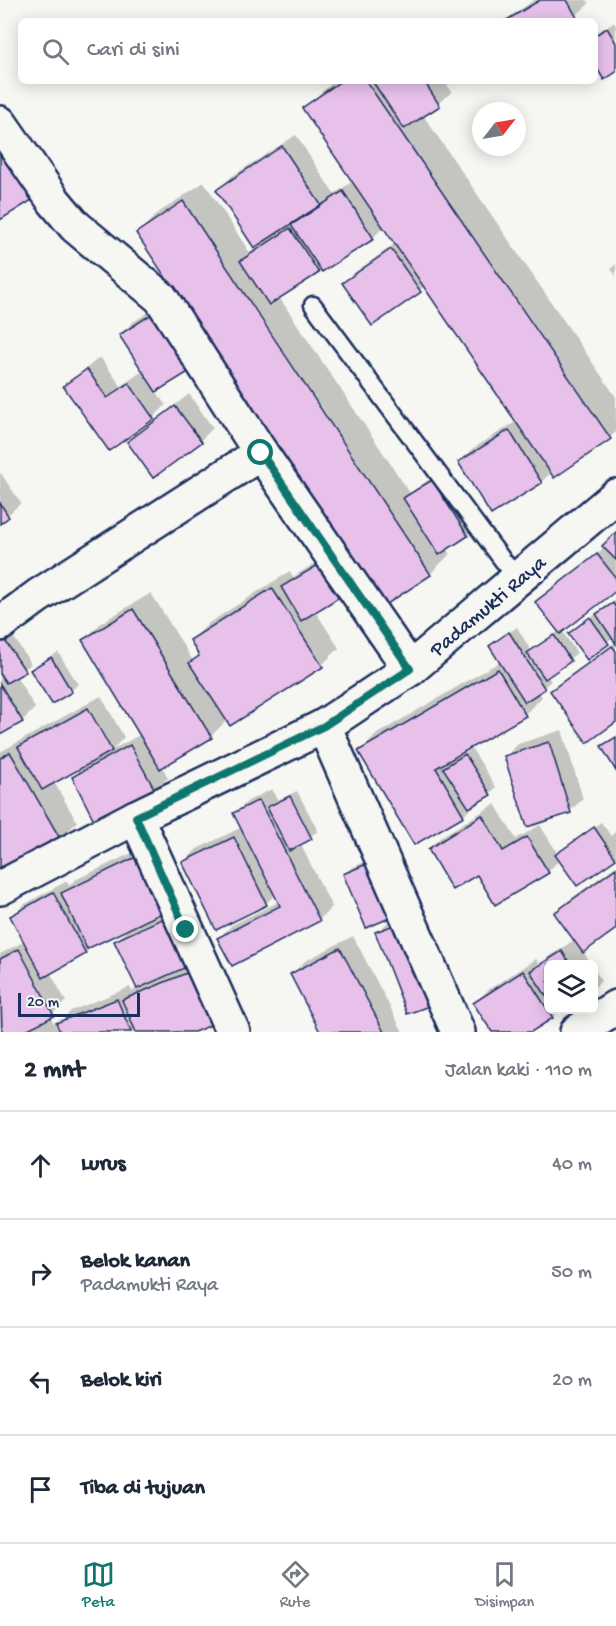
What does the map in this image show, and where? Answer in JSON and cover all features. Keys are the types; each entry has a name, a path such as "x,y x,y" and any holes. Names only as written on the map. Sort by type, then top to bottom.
{"street":[{"path":"0,123 63,213 161,298 261,453 404,661"},
{"path":"0,624 38,596 261,453"},
{"name":"Padamukti Raya","path":"0,888 136,817 324,726 512,570 616,496"},
{"path":"324,726 458,1032"},
{"path":"136,817 234,1032"},
{"path":"577,1032 616,1006"}],"lane":[{"path":"313,305 512,570"}],"building":[{"path":"540,0 567,0 577,18 510,18"},
{"path":"607,28 616,43 616,72 604,80 598,70 598,33"},
{"path":"337,84 368,84 611,439 554,478 302,108"},
{"path":"374,84 426,84 440,106 404,129"},
{"path":"282,146 321,205 254,248 216,190"},
{"path":"0,151 32,200 0,220"},
{"path":"343,191 374,239 322,272 291,225"},
{"path":"183,201 431,575 384,606 136,233"},
{"path":"290,228 319,273 269,305 240,261"},
{"path":"391,249 421,292 372,326 342,283"},
{"path":"158,310 195,368 156,392 119,335"},
{"path":"87,369 107,398 129,383 154,419 109,451 63,386"},
{"path":"175,406 202,442 153,478 127,442"},
{"path":"509,430 542,483 491,515 458,462"},
{"path":"432,480 468,536 439,555 403,498"},
{"path":"0,503 9,517 0,524"},
{"path":"616,532 616,560 602,546"},
{"path":"597,554 616,578 616,591 560,634 535,602"},
{"path":"323,562 343,595 301,621 281,587"},
{"path":"272,588 323,667 230,726 189,663 199,656 190,640"},
{"path":"613,603 616,608 616,644 596,614"},
{"path":"133,609 212,738 160,769 82,640"},
{"path":"590,617 609,644 587,660 568,634"},
{"path":"509,632 545,689 525,702 489,646"},
{"path":"554,635 571,661 545,679 527,653"},
{"path":"2,636 26,672 6,683 0,674 0,637"},
{"path":"612,646 616,651 616,722 587,743 550,691"},
{"path":"51,657 72,692 52,704 30,670"},
{"path":"498,669 526,716 436,768 464,816 414,845 358,751"},
{"path":"0,684 23,722 0,735"},
{"path":"88,708 112,751 42,790 18,747"},
{"path":"616,737 616,771 601,746"},
{"path":"549,742 571,813 527,827 504,756"},
{"path":"130,745 156,792 96,824 72,777"},
{"path":"10,752 61,840 0,875 0,758"},
{"path":"465,754 491,795 469,808 443,768"},
{"path":"290,796 312,839 289,851 267,807"},
{"path":"259,800 320,921 232,966 217,938 280,906 233,813"},
{"path":"482,815 503,851 527,837 549,873 495,905 477,875 452,890 428,849"},
{"path":"594,827 616,859 577,886 555,855"},
{"path":"234,837 267,905 216,930 182,862"},
{"path":"140,855 166,911 87,949 61,893"},
{"path":"369,863 392,917 366,928 343,874"},
{"path":"616,868 616,929 583,953 554,913"},
{"path":"53,892 86,954 43,978 10,916"},
{"path":"168,916 191,965 137,989 114,941"},
{"path":"397,924 429,1006 407,1014 375,932"},
{"path":"340,948 384,1032 320,1032 290,974"},
{"path":"19,949 54,1016 22,1032 2,1032 0,959"},
{"path":"562,951 568,960 548,960"},
{"path":"544,962 544,993 530,971"},
{"path":"523,971 544,1004 544,1014 550,1014 553,1018 531,1032 492,1032 473,1003"},
{"path":"189,972 211,1025 194,1032 136,1032 122,1000"},
{"path":"117,999 131,1032 60,1032 56,1023"}],"route":[{"path":"186,930 136,817 324,726 410,669 261,453"}]}
